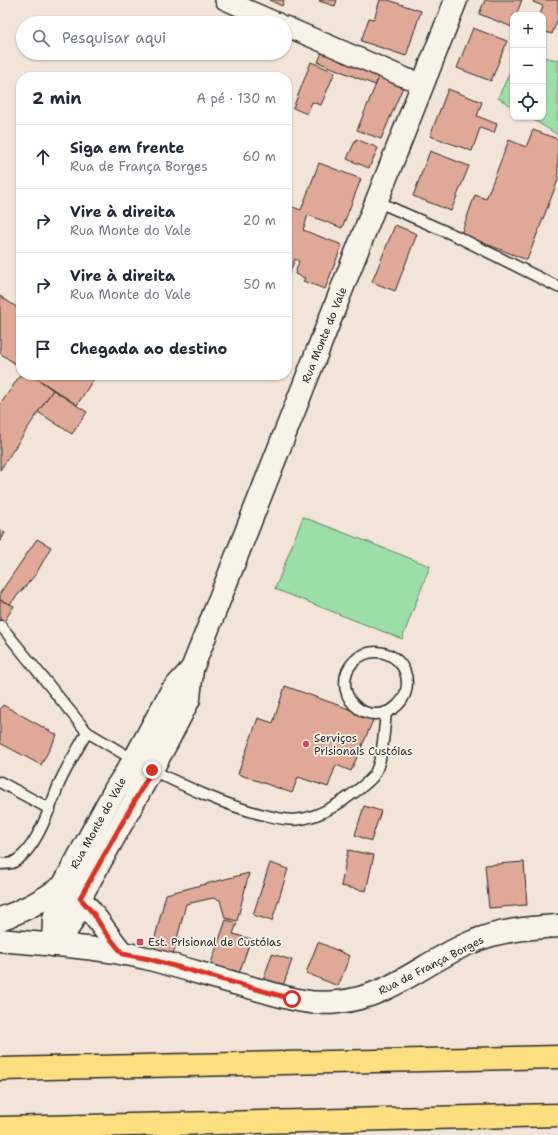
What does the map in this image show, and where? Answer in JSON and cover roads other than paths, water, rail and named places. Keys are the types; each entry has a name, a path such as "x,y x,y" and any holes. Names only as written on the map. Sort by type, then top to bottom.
{"highway":[{"path":"0,1069 558,1057"},
{"path":"0,1128 558,1115"}],"street":[{"path":"225,0 262,16"},
{"name":"Rua Monte do Vale","path":"53,945 63,936 73,921 80,898 143,765 190,699 192,669 456,0"},
{"path":"292,29 406,78 422,83"},
{"name":"Rua Monte do Vale","path":"53,945 54,919 63,886 115,790 143,765"},
{"name":"Rua Monte do Vale","path":"0,919 13,915 40,902 63,886"},
{"path":"80,898 123,954"},
{"name":"Rua de França Borges","path":"0,940 123,954 155,961 292,999 316,1003 329,1003 360,999 386,990 459,948 491,935 512,930 558,926"}],"lane":[{"path":"376,202 456,236 558,287"},
{"path":"1,626 87,732 143,765 196,792 243,810 284,820 305,819 331,809 356,791 374,775 380,757 386,712"},
{"path":"372,652 383,652 392,656 400,663 405,671 407,682 402,701 395,708 386,712 375,714 365,712 356,706 350,699 346,689 348,669 354,661 363,655 372,652"},
{"path":"0,864 10,864 29,848 50,809 60,784 87,732"},
{"path":"0,782 50,809"}],"place":[{"name":"Serviços Prisionais Custóias","path":"306,744"},
{"name":"Est. Prisional de Custóias","path":"140,942"}]}
